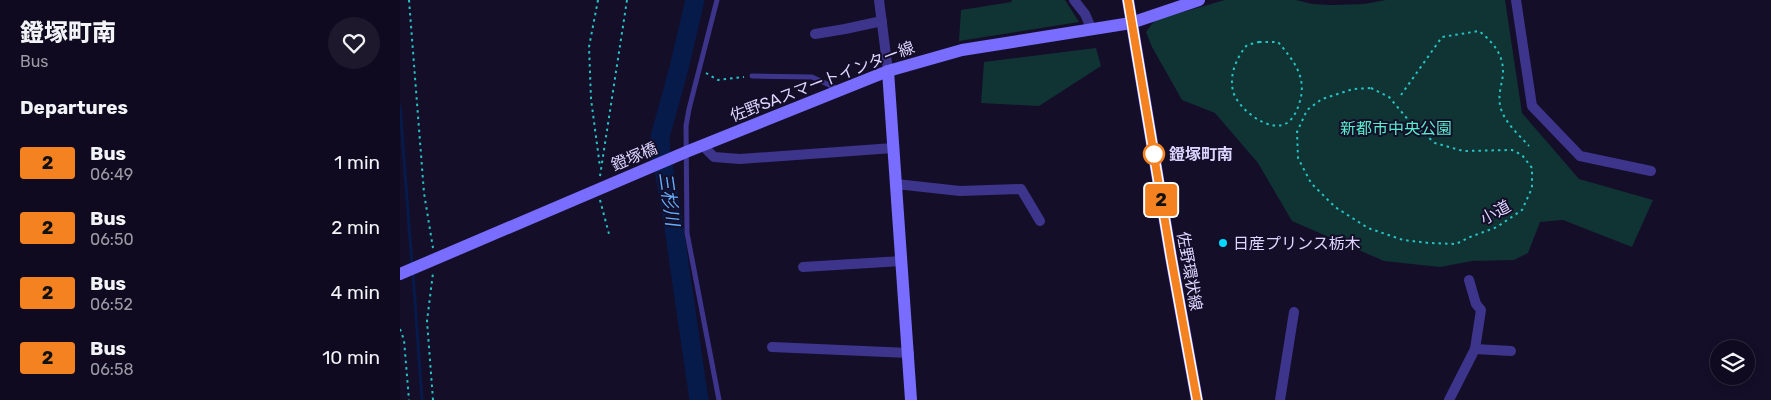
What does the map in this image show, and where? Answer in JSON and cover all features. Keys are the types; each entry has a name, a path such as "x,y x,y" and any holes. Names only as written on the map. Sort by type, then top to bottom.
{"main road":[{"name":"佐野環状線","path":"1128,0 1196,400"},
{"name":"佐野SAスマートインター線","path":"681,154 838,89 920,60 962,50 1131,23 1199,0"},
{"path":"888,71 912,400"},
{"name":"鐙塚橋","path":"430,261 681,154"},
{"path":"400,274 430,261"}],"street":[{"path":"879,0 888,71"},
{"path":"1074,0 1085,14 1092,30"},
{"path":"1516,0 1532,106 1580,156 1651,171"},
{"path":"815,34 882,21"},
{"path":"703,145 714,157 731,159 893,148"},
{"path":"896,184 960,191 1021,189 1040,221"},
{"path":"803,267 902,261"},
{"path":"1449,400 1475,349 1481,310 1476,304 1469,280"},
{"path":"1280,400 1294,312"},
{"path":"772,348 909,353"},
{"path":"1475,349 1511,351"}],"lane":[{"path":"717,0 689,109 681,154 687,233 719,400"},
{"path":"752,76 812,77 838,89"}],"path":[{"path":"409,0 430,261 427,320 433,400"},
{"path":"598,0 589,47 591,100 600,170 627,0"},
{"path":"1402,95 1442,37 1479,31 1492,40 1499,54 1503,73 1500,105 1504,115 1512,128 1529,146"},
{"path":"1278,42 1291,58 1302,77 1302,94 1294,117 1286,124 1272,125 1260,121 1244,110 1233,91 1232,76 1241,52 1247,44 1278,42"},
{"path":"699,70 718,80 752,76"},
{"name":"小道","path":"1371,88 1389,97 1410,122 1435,143 1462,151 1512,150 1522,155 1532,168 1532,188 1522,210 1498,228 1470,237 1456,244 1403,240 1368,228 1335,207 1311,183 1298,158 1297,132 1307,110 1322,99 1353,89 1371,88"},
{"path":"600,200 609,234"},
{"path":"400,329 404,340 409,400"}],"green space":[{"path":"1012,0 1065,0 1079,22 959,41 961,10 1011,2"},
{"name":"新都市中央公園","path":"1225,0 1296,0 1312,4 1332,5 1364,4 1386,0 1505,0 1522,113 1579,179 1653,200 1632,247 1563,220 1540,222 1528,253 1514,260 1472,261 1440,267 1384,261 1292,221 1258,163 1215,113 1182,100 1152,47 1146,32 1155,20"},
{"path":"1096,48 1101,66 1039,106 981,103 984,62"}],"waterway":[{"name":"三杉川","path":"695,0 660,137 661,154 671,208 699,400"},
{"path":"400,106 412,265"},
{"path":"413,273 422,400"}],"bus line":[{"name":"2","path":"1128,0 1197,400"}],"place":[{"name":"鐙塚町南","path":"1154,154"},
{"name":"日産プリンス栃木","path":"1223,243"}]}
